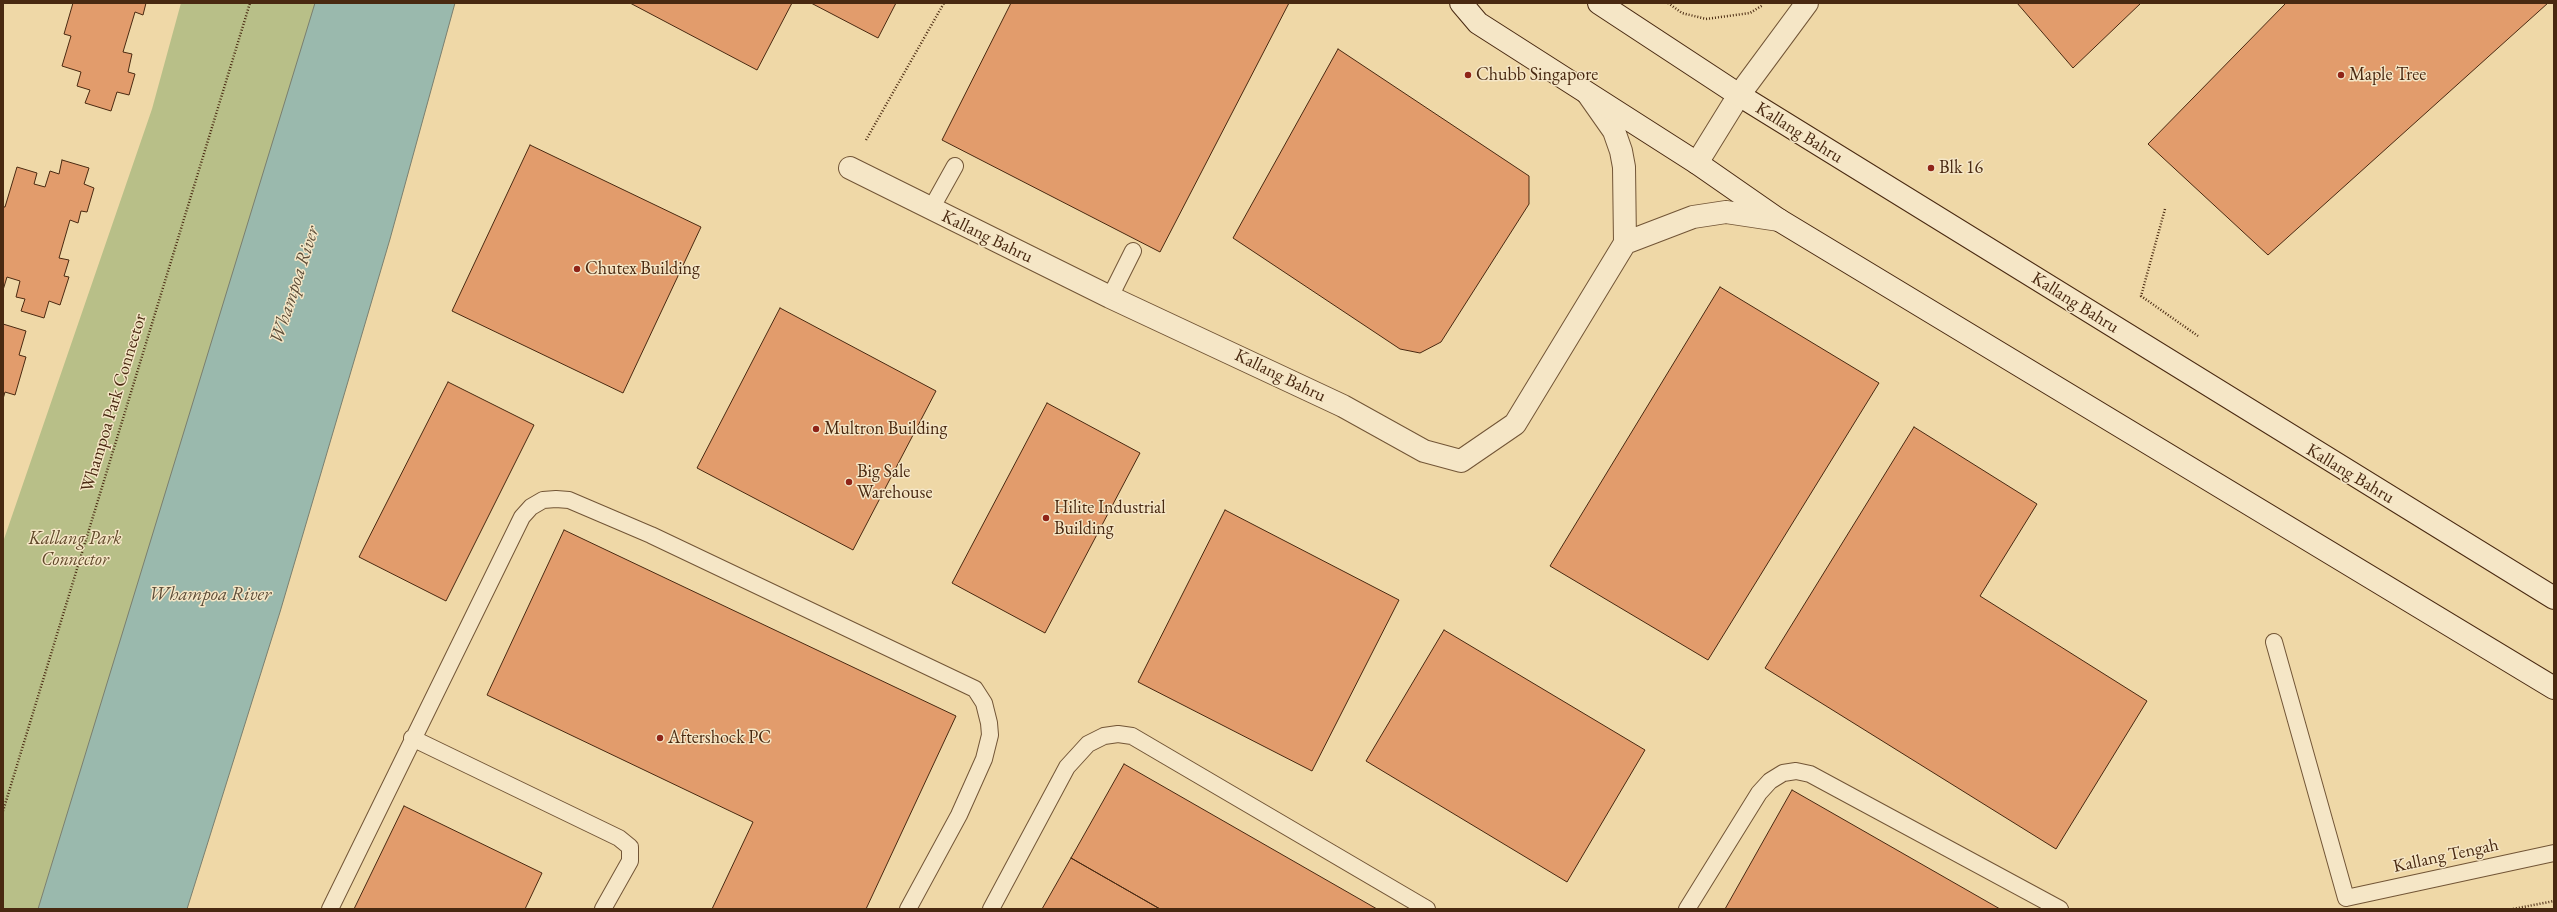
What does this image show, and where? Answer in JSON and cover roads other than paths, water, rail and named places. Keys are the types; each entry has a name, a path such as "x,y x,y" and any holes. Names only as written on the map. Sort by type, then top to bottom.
{"main road":[{"path":"1460,3 1478,23 1697,163 1780,220 2554,688"},
{"name":"Kallang Bahru","path":"1599,3 1739,95 2554,598"},
{"path":"1697,163 1739,95 1807,3"},
{"path":"1588,94 1614,131 1621,151 1624,168 1625,243 1693,217 1726,212 1780,220"},
{"name":"Kallang Bahru","path":"850,168 1110,298 1343,406 1424,451 1462,461 1514,424 1625,243"}],"lane":[{"path":"931,209 955,166"},
{"path":"1110,298 1133,250"},
{"path":"330,909 412,738 522,517 531,507 543,500 569,500 651,535 975,689 984,703 989,724 990,735 984,759 959,815 908,909"},
{"path":"2274,642 2342,904"},
{"path":"990,909 1067,767 1088,744 1104,736 1118,734 1132,736 1427,909"},
{"path":"412,738 619,838 630,847 630,861 603,909"},
{"path":"1687,909 1759,793 1770,781 1783,773 1796,771 1810,774 2060,909"},
{"name":"Kallang Tengah","path":"2342,904 2554,852"}],"water":[{"name":"Whampoa River","path":"315,3 455,3 390,239 280,612 187,909 38,909"}],"place":[{"name":"Chubb Singapore","path":"1468,75"},
{"name":"Maple Tree","path":"2341,75"},
{"name":"Blk 16","path":"1931,168"},
{"name":"Chutex Building","path":"577,269"},
{"name":"Multron Building","path":"816,429"},
{"name":"Big Sale Warehouse","path":"849,482"},
{"name":"Hilite Industrial Building","path":"1046,518"},
{"name":"Aftershock PC","path":"660,738"}],"park label":[{"name":"Kallang Park Connector","path":"75,549"}]}
